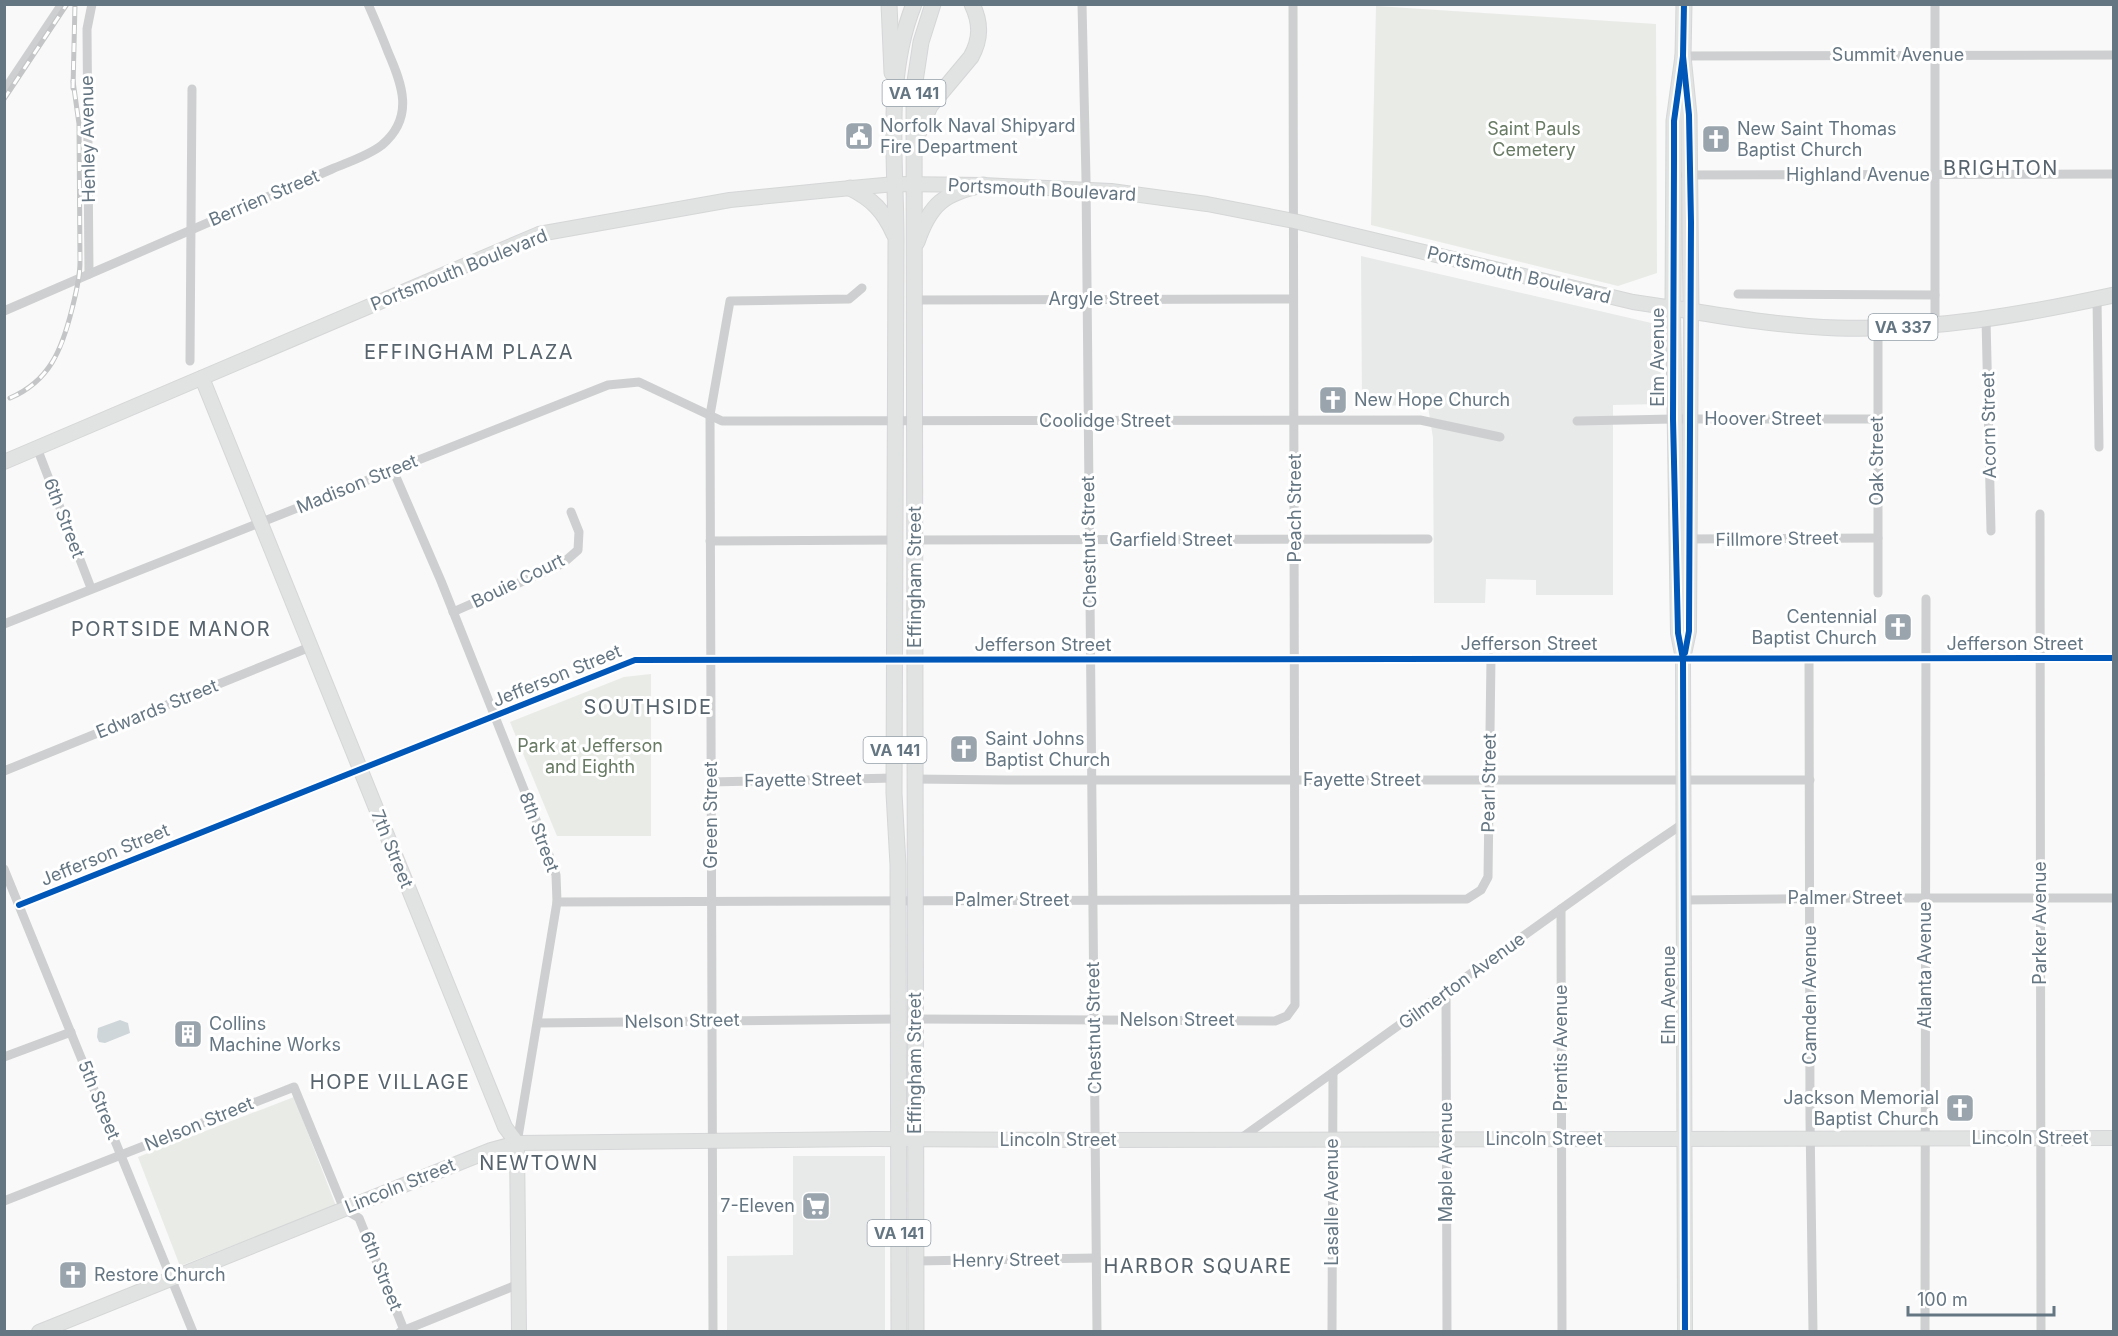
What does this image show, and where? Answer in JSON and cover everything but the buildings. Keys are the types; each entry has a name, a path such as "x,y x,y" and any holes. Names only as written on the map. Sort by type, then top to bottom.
{"main road":[{"path":"889,4 894,99"},
{"name":"Effingham Street","path":"916,1332 914,88 917,59 933,4"},
{"path":"962,4 978,21"},
{"path":"914,159 916,141 925,114 976,49 980,33 972,4"},
{"name":"Elm Avenue","path":"1673,308 1674,122 1683,56 1684,4"},
{"name":"Effingham Street","path":"899,1332 898,900 894,778 896,239 894,99 902,48 914,5"},
{"name":"Elm Avenue","path":"1683,56 1689,115 1691,311"},
{"path":"913,253 923,225 934,207 955,193 983,185"},
{"path":"850,188 877,205 887,217 896,239"},
{"name":"Portsmouth Boulevard","path":"1673,308 1791,325 1878,328 1986,320 2114,295"}],"street":[{"path":"4,92 62,4"},
{"name":"Henley Avenue","path":"89,274 87,29 92,4"},
{"name":"Berrien Street","path":"4,310 381,146 392,135 401,115 403,91 368,4"},
{"name":"Chestnut Street","path":"1083,4 1097,1332"},
{"name":"Peach Street","path":"1292,1011 1294,1005 1295,900 1293,4"},
{"path":"1935,4 1935,325"},
{"name":"Summit Avenue","path":"1683,56 2114,55"},
{"path":"190,361 192,89"},
{"name":"Highland Avenue","path":"1674,174 2114,174"},
{"name":"Portsmouth Boulevard","path":"4,462 539,234 730,200 850,188 913,184 1085,189 1207,204 1294,221 1611,297 1673,308"},
{"name":"Green Street","path":"713,1332 710,416 730,300 849,299 862,288"},
{"path":"1738,294 1935,295"},
{"path":"2097,298 2099,447"},
{"name":"Argyle Street","path":"915,300 1293,299"},
{"name":"Elm Avenue","path":"1673,308 1673,418 1689,631 1683,659 1685,1332"},
{"name":"Elm Avenue","path":"1683,539 1692,419 1691,311"},
{"name":"Acorn Street","path":"1986,320 1991,531"},
{"name":"Oak Street","path":"1878,328 1878,593"},
{"name":"7th Street","path":"201,378 505,1127 517,1143"},
{"name":"Madison Street","path":"4,624 608,385 639,382 710,416"},
{"name":"Coolidge Street","path":"710,416 722,421 1420,420 1500,437"},
{"name":"Hoover Street","path":"1577,421 1673,418 1877,419"},
{"name":"6th Street","path":"37,448 91,588"},
{"name":"8th Street","path":"393,470 453,612 556,875 557,902 517,1143"},
{"name":"Bouie Court","path":"453,612 562,564 578,550 579,532 571,512"},
{"name":"Parker Avenue","path":"2040,514 2041,1332"},
{"name":"Fillmore Street","path":"1683,539 1878,538"},
{"name":"Garfield Street","path":"915,540 1428,539"},
{"path":"710,541 895,540"},
{"name":"Atlanta Avenue","path":"1925,1332 1924,659 1926,599"},
{"name":"Edwards Street","path":"4,771 310,647"},
{"name":"Pearl Street","path":"1467,898 1481,890 1488,877 1491,658"},
{"name":"Jefferson Street","path":"19,905 635,660 2114,658"},
{"name":"Camden Avenue","path":"1809,659 1810,1139 1813,1332"},
{"name":"Fayette Street","path":"711,782 894,778"},
{"name":"Fayette Street","path":"914,779 1810,780"},
{"name":"Gilmerton Avenue","path":"1240,1139 1684,823"},
{"name":"5th Street","path":"4,869 193,1332"},
{"name":"Palmer Street","path":"557,902 1467,898"},
{"name":"Palmer Street","path":"1684,900 2114,898"},
{"name":"Prentis Avenue","path":"1561,909 1562,1332"},
{"name":"Maple Avenue","path":"1446,992 1447,1332"},
{"name":"Nelson Street","path":"915,1019 1275,1021 1292,1011"},
{"name":"Nelson Street","path":"538,1023 898,1019"},
{"path":"4,1057 71,1032"},
{"name":"Lasalle Avenue","path":"1332,1332 1333,1073"},
{"name":"6th Street","path":"294,1087 344,1209 359,1218 402,1331"},
{"name":"Nelson Street","path":"4,1201 294,1087"},
{"name":"Lincoln Street","path":"39,1332 491,1150 517,1143 712,1140 2114,1138"},
{"path":"517,1143 519,1332"},
{"name":"Henry Street","path":"916,1261 1096,1258"},
{"path":"402,1331 519,1284"}],"shaded area":[{"path":"1361,256 1660,325 1661,404 1613,405 1613,595 1536,595 1536,580 1486,579 1485,603 1434,603 1433,438 1428,406 1362,405"},
{"path":"120,1020 128,1023 130,1033 105,1043 99,1042 98,1028"},
{"path":"793,1156 885,1156 885,1331 727,1331 727,1256 793,1255"}],"green space":[{"name":"Saint Pauls Cemetery","path":"1376,6 1656,24 1657,273 1618,286 1371,225"},
{"name":"Park at Jefferson and Eighth","path":"651,674 651,836 557,836 510,722 624,677"},
{"path":"294,1097 336,1206 180,1266 138,1157"}],"railway":[{"path":"4,99 67,4"},
{"path":"73,88 75,4"},
{"path":"10,398 35,383 52,362 64,337 78,286 80,262 79,124 73,81"}],"cycle path":[{"path":"1684,4 1683,56 1689,115 1691,222 1689,631 1685,653"},
{"path":"1683,56 1674,121 1673,419 1678,633 1683,659 1685,1332"},
{"path":"19,905 635,660 2114,658"}],"place":[{"name":"Norfolk Naval Shipyard Fire Department","path":"859,136"},
{"name":"New Saint Thomas Baptist Church","path":"1716,139"},
{"name":"New Hope Church","path":"1333,400"},
{"name":"Centennial Baptist Church","path":"1898,627"},
{"name":"Saint Johns Baptist Church","path":"964,749"},
{"name":"Collins Machine Works","path":"188,1034"},
{"name":"Jackson Memorial Baptist Church","path":"1960,1108"},
{"name":"7-Eleven","path":"816,1206"},
{"name":"Restore Church","path":"73,1275"}],"district":[{"name":"BRIGHTON","path":"2001,168"},
{"name":"EFFINGHAM PLAZA","path":"469,352"},
{"name":"PORTSIDE MANOR","path":"171,629"},
{"name":"SOUTHSIDE","path":"648,707"},
{"name":"HOPE VILLAGE","path":"390,1082"},
{"name":"NEWTOWN","path":"539,1163"},
{"name":"HARBOR SQUARE","path":"1198,1266"}]}
